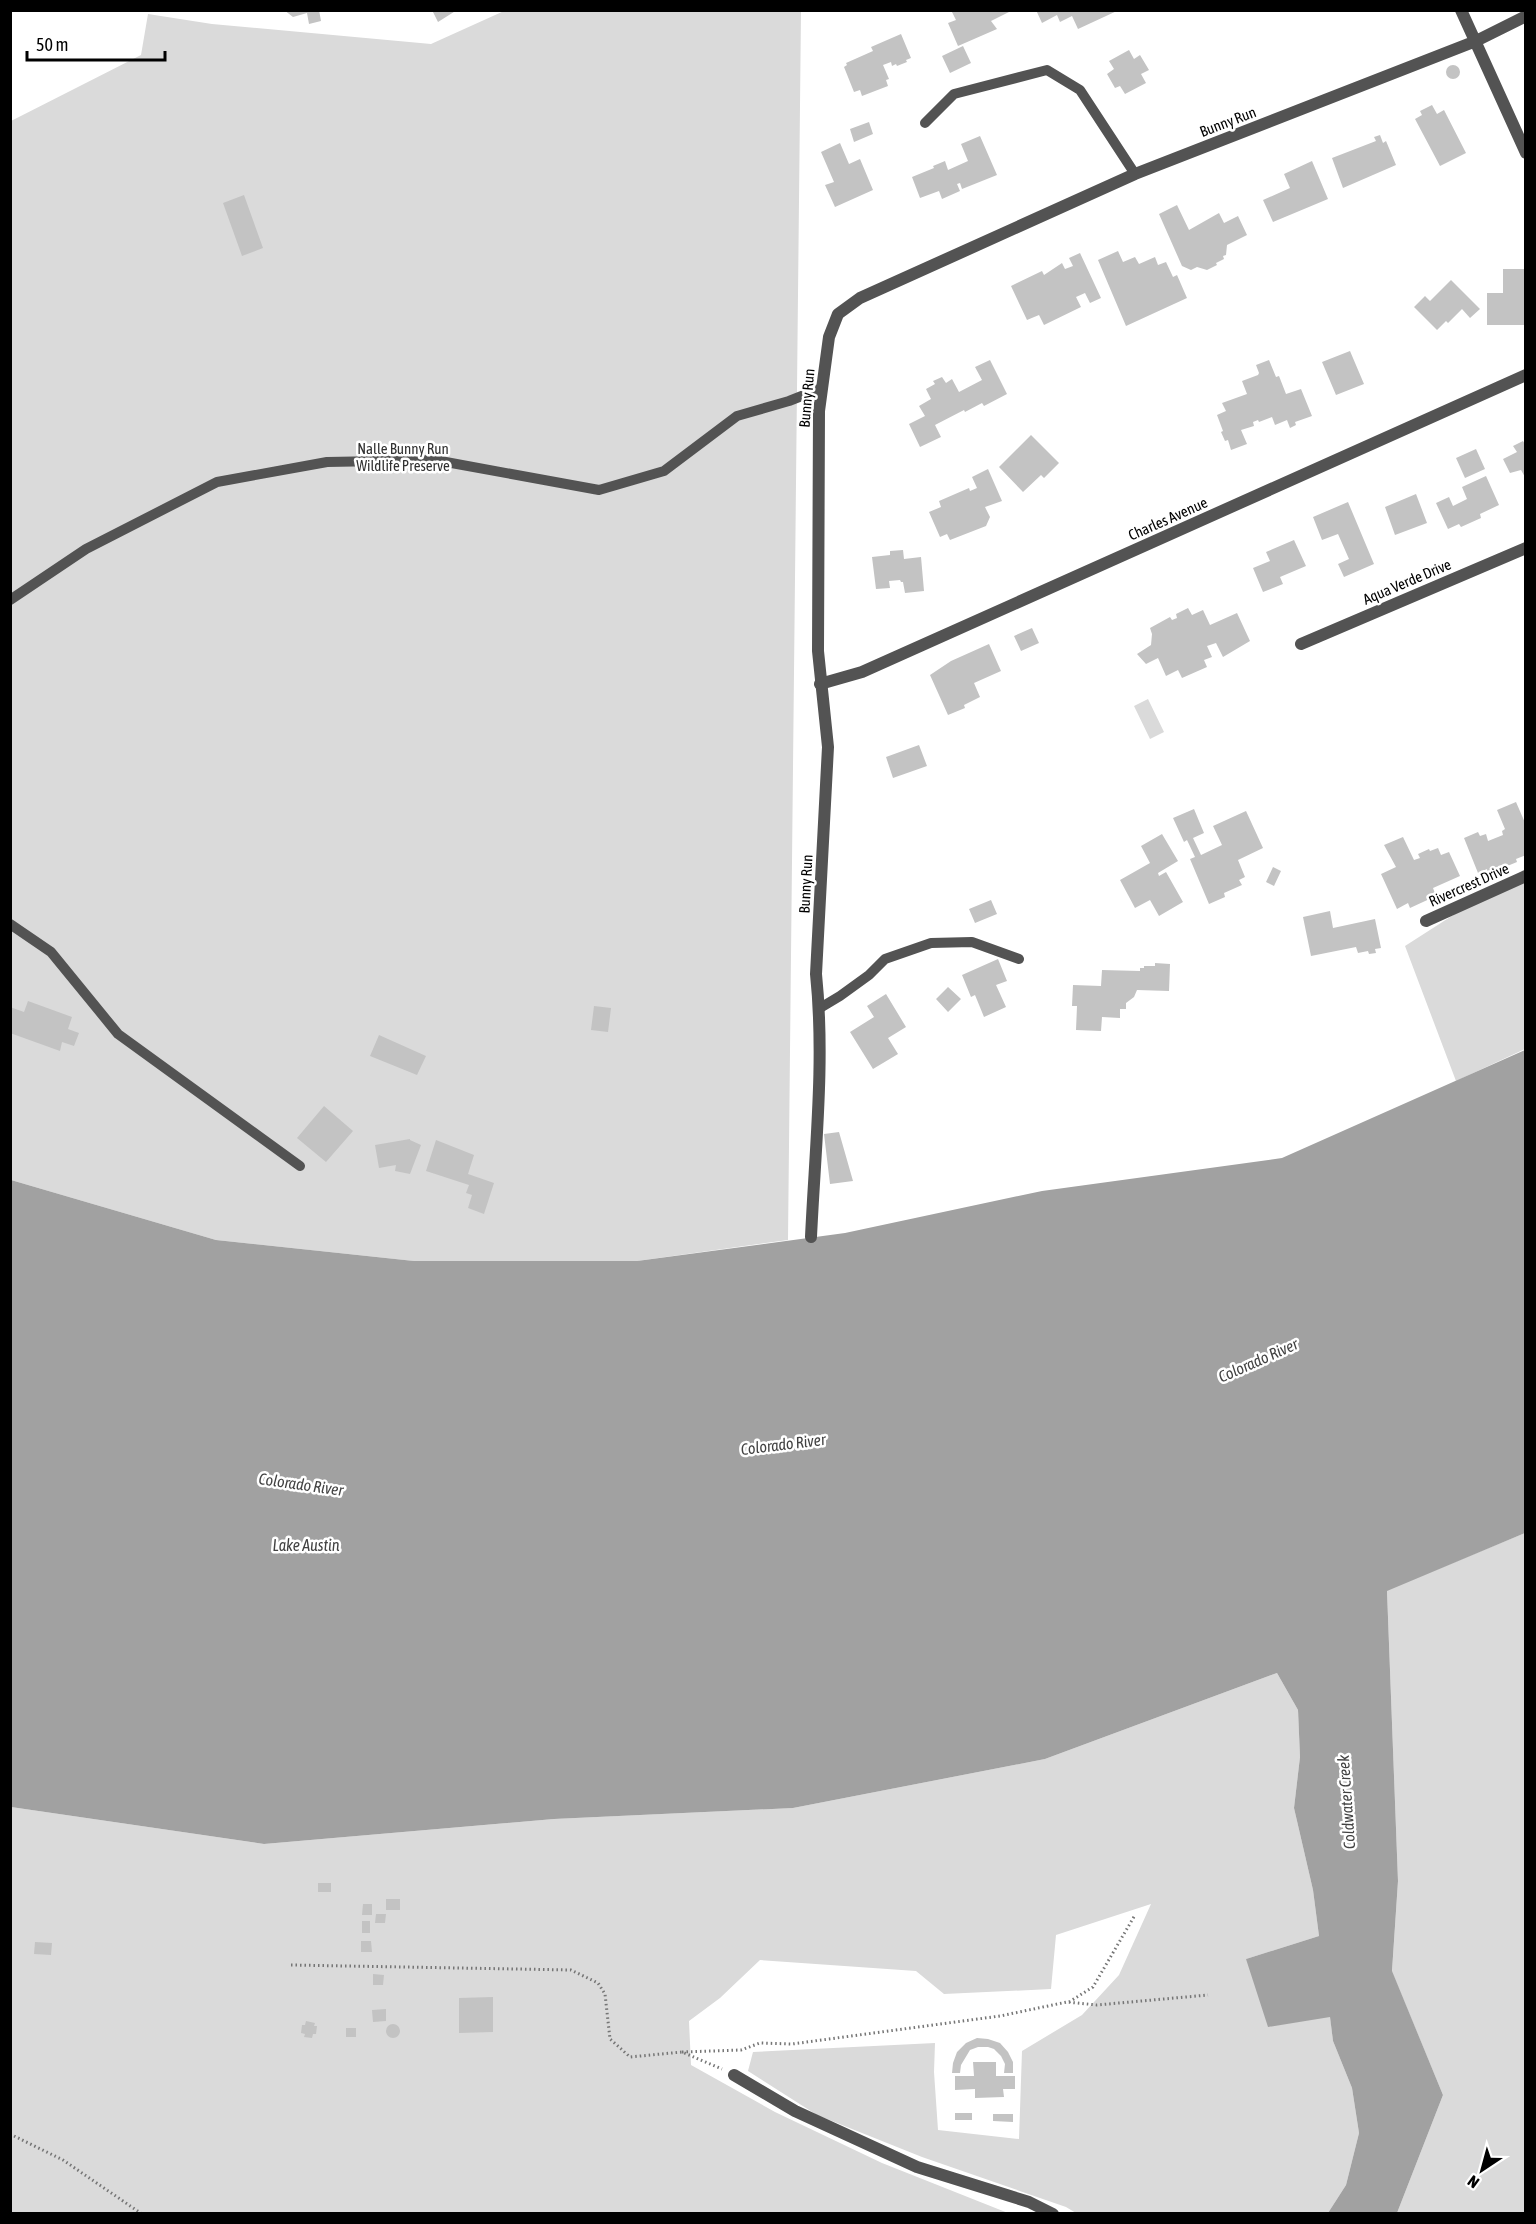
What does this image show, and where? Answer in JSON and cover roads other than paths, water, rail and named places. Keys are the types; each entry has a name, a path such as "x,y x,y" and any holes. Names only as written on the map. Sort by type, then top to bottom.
{"street":[{"path":"1461,10 1526,153"},
{"name":"Bunny Run","path":"811,1237 820,1008 816,974 828,747 818,651 819,411 829,337 838,314 860,298 1135,174 1476,41 1526,16"},
{"name":"Charles Avenue","path":"820,684 862,672 1526,375"},
{"name":"Aqua Verde Drive","path":"1301,644 1526,548"},
{"name":"Rivercrest Drive","path":"1426,921 1526,876"},
{"path":"734,2075 795,2111 917,2167 1029,2202 1053,2214"}],"lane":[{"path":"925,123 954,94 1047,70 1080,90 1135,174"},
{"path":"10,600 86,549 218,482 327,462 435,460 599,490 664,471 737,416 789,401 822,388"},
{"path":"10,924 51,952 118,1034 300,1166"},
{"path":"820,1008 869,975 885,959 931,943 972,942 1019,959"}],"water":[{"name":"Lake Austin","path":"1525,1050 1525,1533 1387,1591 1398,1881 1392,1971 1443,2095 1397,2213 1328,2213 1346,2185 1359,2133 1352,2088 1333,2041 1330,2017 1268,2027 1246,1959 1319,1936 1313,1890 1294,1808 1300,1757 1298,1710 1277,1673 1045,1759 793,1808 554,1819 264,1844 11,1807 11,1180 216,1240 414,1261 637,1261 845,1233 1042,1191 1282,1158"}],"park label":[{"name":"Nalle Bunny Run Wildlife Preserve","path":"403,458"}],"water label":[{"name":"Colorado River","path":"1258,1360"},
{"name":"Colorado River","path":"783,1444"},
{"name":"Colorado River","path":"301,1484"},
{"name":"Coldwater Creek","path":"1346,1802"}]}
